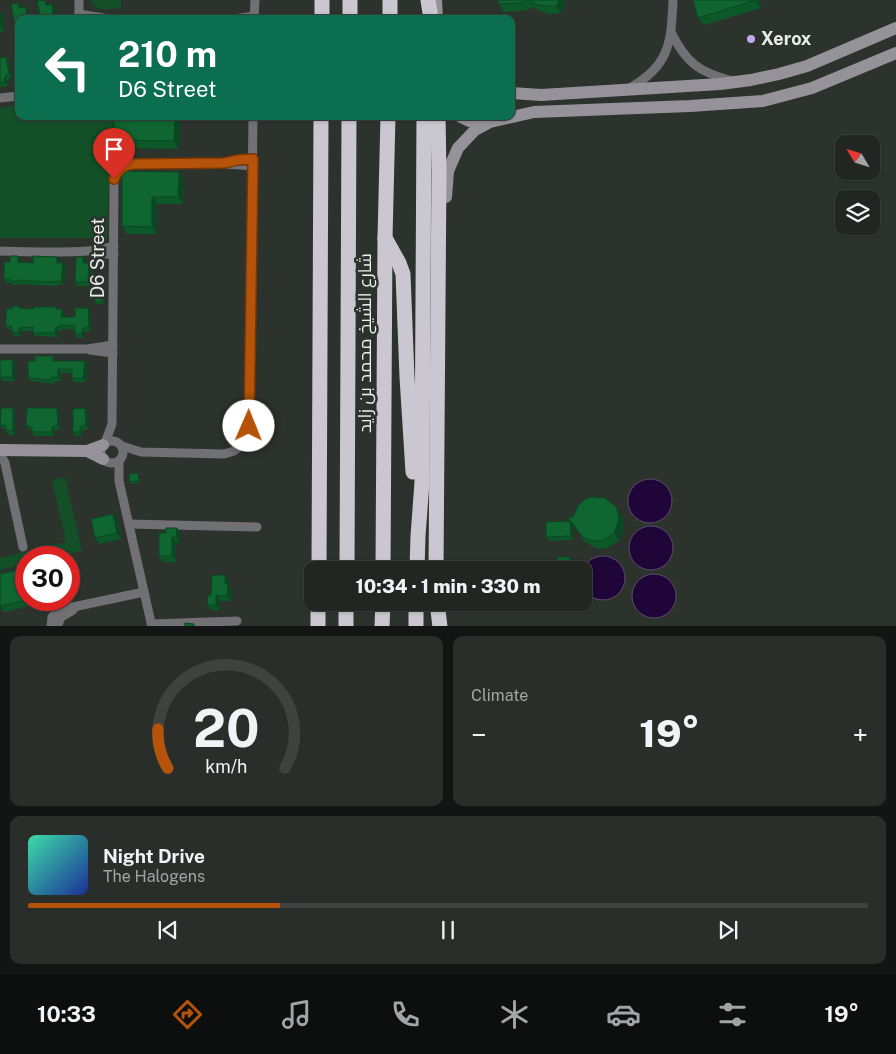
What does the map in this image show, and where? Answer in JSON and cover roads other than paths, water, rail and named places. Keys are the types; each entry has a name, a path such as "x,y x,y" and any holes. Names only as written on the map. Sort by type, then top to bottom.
{"highway":[{"path":"322,0 322,15"},
{"path":"350,0 350,15"},
{"path":"390,0 390,15"},
{"path":"426,15 427,0"},
{"path":"427,0 430,15"},
{"path":"319,561 321,120"},
{"name":"شارع الشيخ محمد بن زايد","path":"346,561 349,120"},
{"name":"شارع الشيخ محمد بن زايد","path":"383,561 385,238 388,120"},
{"path":"417,561 422,482 424,120"},
{"path":"436,561 438,120"},
{"path":"385,238 400,263 403,274 407,377 418,536"},
{"path":"318,611 318,626"},
{"path":"346,611 346,626"},
{"path":"382,611 382,626"},
{"path":"416,611 416,626"},
{"path":"438,611 440,626"}],"street":[{"path":"79,0 79,15"},
{"path":"254,15 255,0"},
{"path":"436,0 437,15"},
{"path":"628,89 648,77 658,66 666,52 671,32 672,0"},
{"path":"515,98 737,82 779,74 807,66 896,28"},
{"path":"671,32 684,55 694,65 712,75 737,82"},
{"path":"515,112 698,106 763,101 812,88 896,53"},
{"path":"515,93 536,95"},
{"path":"0,98 15,96"},
{"path":"515,116 534,112"},
{"path":"23,546 4,452 87,451 114,440 120,445 141,452 224,454 238,448 248,436 254,120"},
{"path":"439,236 446,218 446,184 448,171 454,155 475,130 490,122 499,120"},
{"name":"D6 Street","path":"104,444 110,434 112,424 114,184 116,174 123,167 133,164 224,163 238,160 253,163"},
{"path":"0,251 91,251 102,248 114,250"},
{"path":"0,349 113,349"},
{"name":"D6 Street","path":"112,424 120,445"},
{"path":"104,444 100,452 119,481"},
{"path":"120,445 123,451 120,460 119,481 152,625 237,621"},
{"path":"87,451 105,461 115,463 141,452"},
{"path":"128,524 257,526"},
{"path":"80,606 144,592"},
{"path":"51,626 52,617 57,611"},
{"path":"56,626 61,617 71,611"}],"place":[{"name":"Xerox","path":"751,39"}]}
